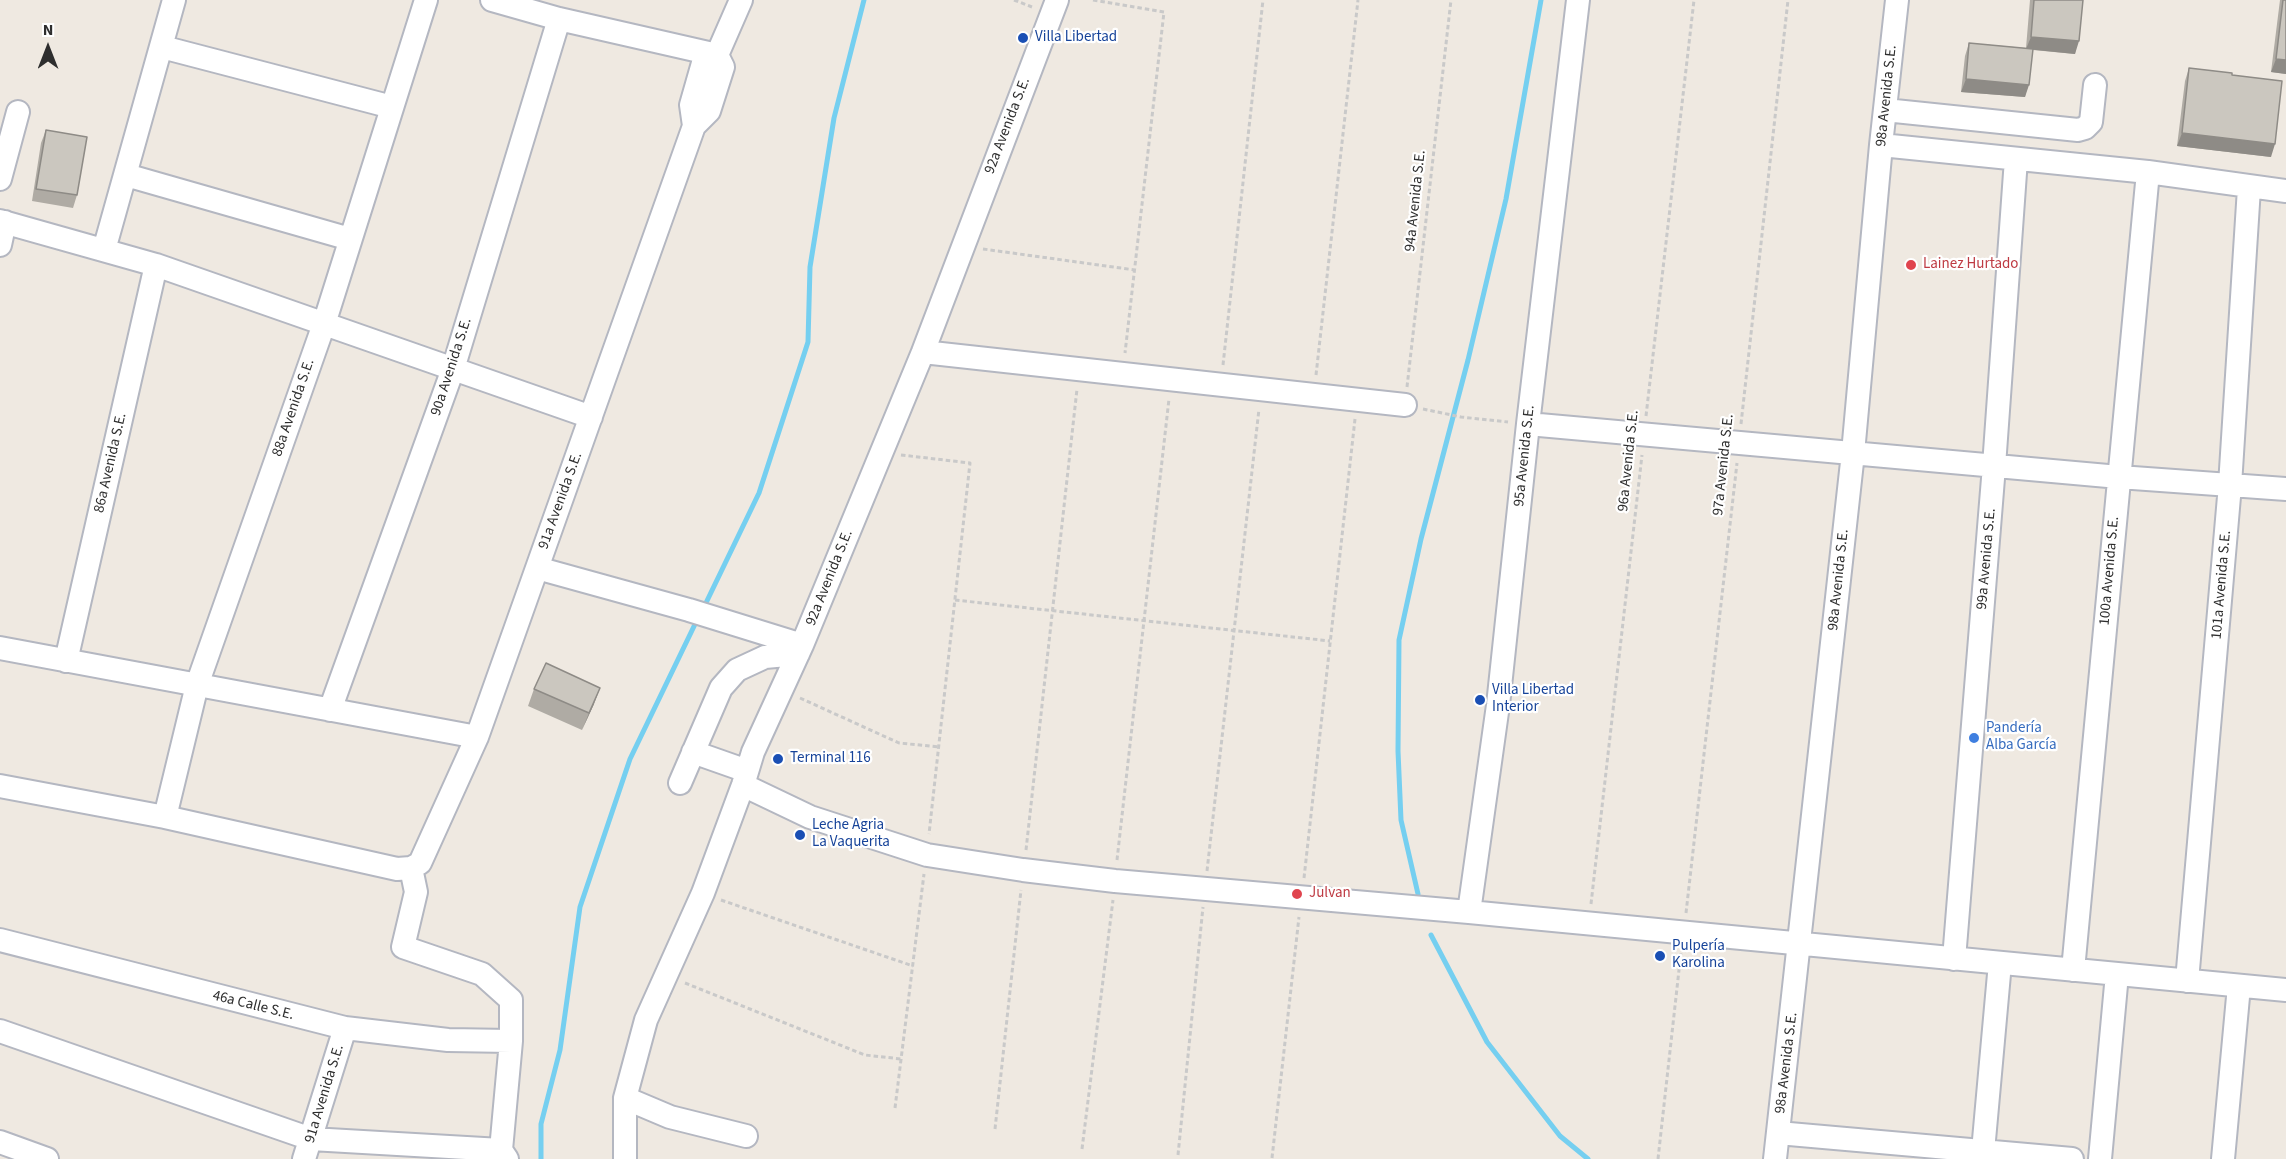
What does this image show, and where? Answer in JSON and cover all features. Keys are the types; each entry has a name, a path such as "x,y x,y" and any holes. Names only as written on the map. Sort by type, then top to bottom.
{"street":[{"path":"104,250 174,0"},
{"name":"88a Avenida S.E.","path":"165,817 197,685 324,324 426,0"},
{"path":"492,0 559,19 717,55"},
{"name":"91a Avenida S.E.","path":"411,868 420,863 477,737 694,126 691,105 700,74 704,63 717,55 741,0"},
{"name":"92a Avenida S.E.","path":"625,1159 625,1098 646,1020 703,893 753,752 800,650 923,352 1057,0"},
{"name":"95a Avenida S.E.","path":"1469,912 1498,705 1528,424 1578,0"},
{"name":"98a Avenida S.E.","path":"1775,1159 1853,453 1881,145 1897,0"},
{"name":"90a Avenida S.E.","path":"330,710 453,369 559,19"},
{"path":"162,47 392,107"},
{"path":"1885,110 2078,130 2085,128 2091,122 2095,85"},
{"path":"0,179 18,112"},
{"path":"1881,145 2148,172 2249,188 2286,191"},
{"name":"99a Avenida S.E.","path":"1954,959 2016,159"},
{"name":"100a Avenida S.E.","path":"2073,970 2148,172"},
{"path":"126,175 350,239"},
{"name":"101a Avenida S.E.","path":"2187,981 2230,485 2249,188"},
{"path":"0,245 2,222 104,250 591,417"},
{"name":"86a Avenida S.E.","path":"66,661 156,266"},
{"path":"923,352 1405,405"},
{"path":"1528,424 2119,477 2286,489"},
{"path":"537,568 712,617 800,650"},
{"path":"0,648 477,737"},
{"path":"680,783 721,688 737,670 765,657 800,650"},
{"path":"693,752 745,778 810,817 927,855 1023,870 1115,881 1469,912 2286,990"},
{"path":"0,786 165,817 397,869 411,868 416,892 403,947 482,974 511,1000 504,1154 307,1149 0,1031"},
{"name":"46a Calle S.E.","path":"0,940 345,1028 448,1040 510,1041"},
{"path":"1983,1151 2000,963"},
{"path":"2100,1159 2117,974"},
{"path":"2223,1159 2239,986"},
{"name":"91a Avenida S.E.","path":"307,1149 345,1028"},
{"path":"625,1098 670,1117 746,1136"},
{"path":"1778,1133 1906,1152 1983,1151 2016,1157 2072,1159"},
{"path":"0,1142 47,1159"}],"path":[{"path":"1093,0 1164,12 1123,374"},
{"path":"1220,385 1263,0"},
{"path":"1314,395 1358,0"},
{"name":"94a Avenida S.E.","path":"1405,405 1450,0"},
{"name":"96a Avenida S.E.","path":"1589,924 1694,0"},
{"name":"97a Avenida S.E.","path":"1658,1159 1788,0"},
{"path":"963,246 1135,270"},
{"path":"995,1129 1079,369"},
{"path":"1082,1149 1115,881 1171,379"},
{"path":"1178,1155 1205,888 1261,389"},
{"path":"1272,1158 1357,400"},
{"path":"1445,414 1528,424"},
{"path":"881,453 970,463 927,855 895,1108"},
{"path":"955,600 1330,641"},
{"path":"782,690 899,743 939,747"},
{"path":"703,893 913,966"},
{"path":"667,975 865,1055 901,1059"}],"building":[{"path":"2034,0 2083,0 2079,41 2031,37"},
{"path":"2283,0 2286,0 2286,60 2276,59"},
{"path":"1969,43 2033,49 2029,85 1966,79"},
{"path":"2189,68 2282,81 2275,144 2182,133"},
{"path":"46,130 87,137 77,195 36,189"},
{"path":"546,663 600,688 589,713 534,689"}],"waterway":[{"path":"704,607 759,493 808,342 810,267 834,118 864,0"},
{"path":"1418,894 1401,820 1398,751 1399,640 1421,539 1468,360 1506,199 1541,0"},
{"path":"541,1159 541,1124 560,1050 580,907 630,759 698,618"},
{"path":"1431,935 1487,1042 1560,1136 1588,1159"}],"place":[{"name":"Villa Libertad","path":"1023,38"},
{"name":"Lainez Hurtado","path":"1911,265"},
{"name":"Villa Libertad Interior","path":"1480,700"},
{"name":"Pandería Alba García","path":"1974,738"},
{"name":"Terminal 116","path":"778,759"},
{"name":"Leche Agria La Vaquerita","path":"800,835"},
{"name":"Julvan","path":"1297,894"},
{"name":"Pulpería Karolina","path":"1660,956"}]}
